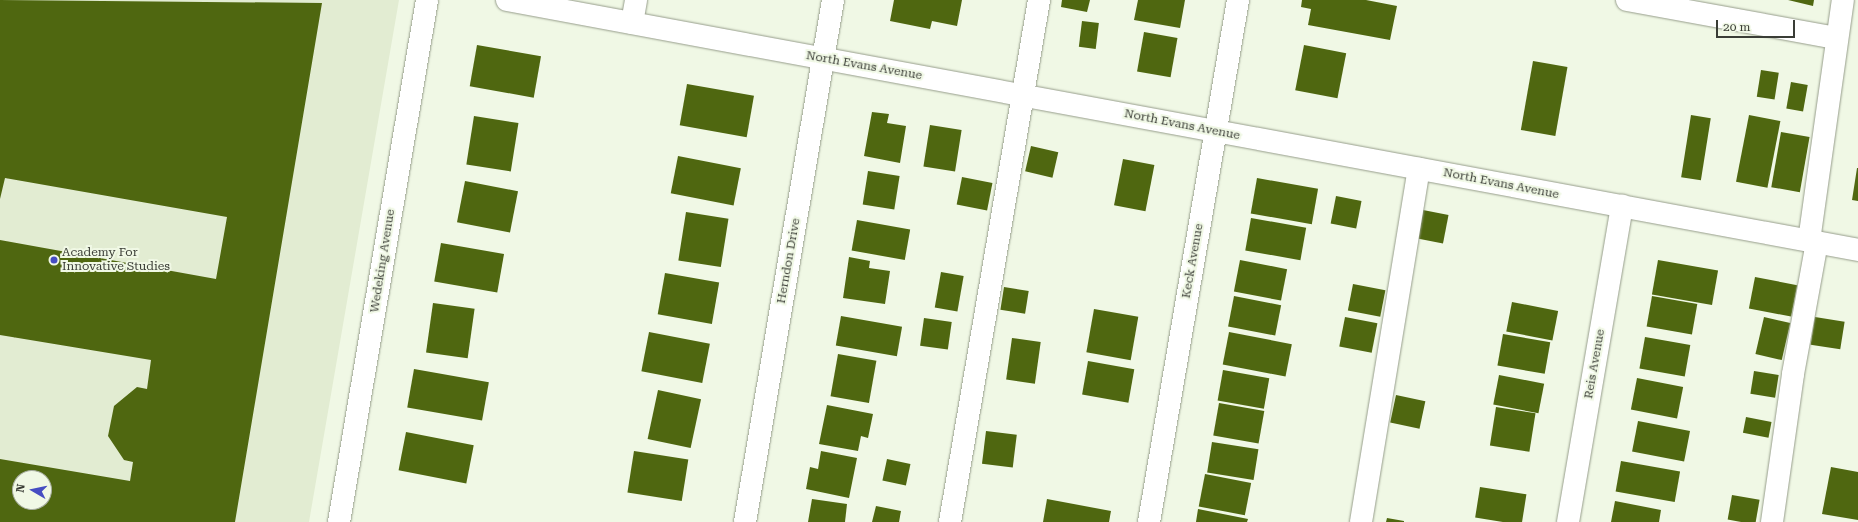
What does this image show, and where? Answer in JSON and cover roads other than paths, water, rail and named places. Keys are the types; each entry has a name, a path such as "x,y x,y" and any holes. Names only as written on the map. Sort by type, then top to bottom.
{"street":[{"name":"Wedeking Avenue","path":"339,522 427,0"},
{"name":"North Evans Avenue","path":"507,0 1858,250"},
{"path":"632,23 636,0"},
{"name":"Herndon Drive","path":"745,522 833,0"},
{"path":"950,522 1039,0"},
{"name":"Keck Avenue","path":"1149,522 1238,0"},
{"path":"1627,0 1837,38"},
{"path":"1772,522 1813,242 1837,38 1843,0"},
{"path":"1361,522 1418,168"},
{"name":"Reis Avenue","path":"1568,522 1622,206"}],"place":[{"name":"Academy For Innovative Studies","path":"54,260"}]}
